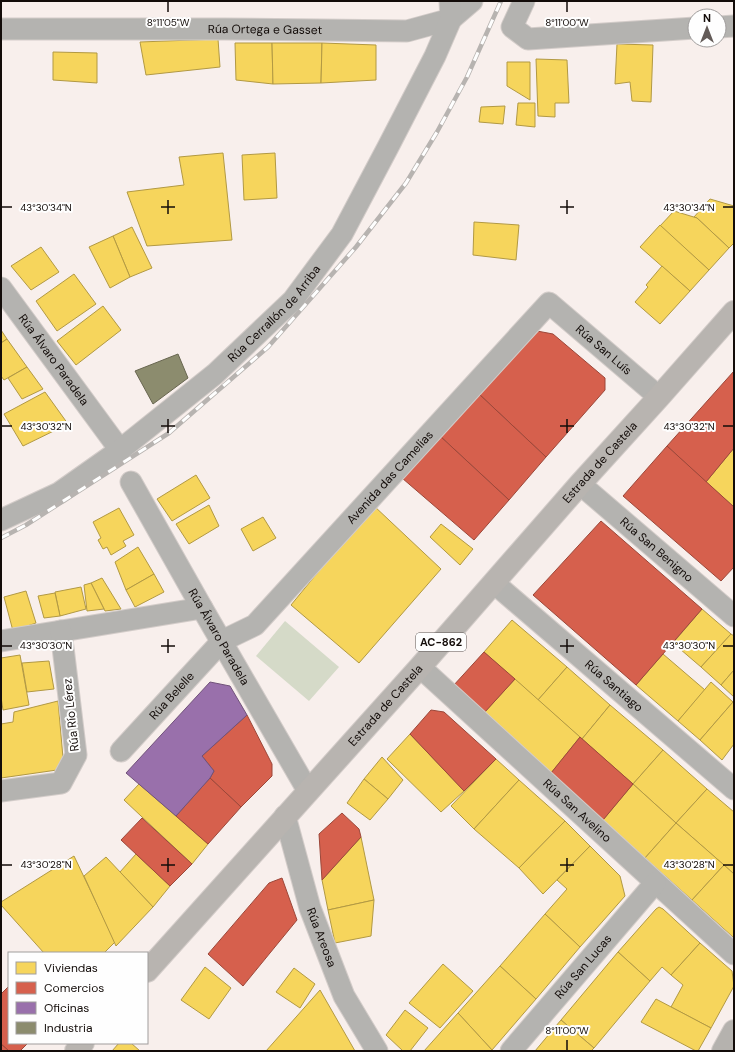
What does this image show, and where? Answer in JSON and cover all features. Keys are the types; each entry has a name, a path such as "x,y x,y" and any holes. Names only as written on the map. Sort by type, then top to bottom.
{"main road":[{"name":"Estrada de Castela","path":"148,970 420,667 580,484 734,312"}],"street":[{"name":"Rúa Ortega e Gasset","path":"1,29 407,31 472,1"},
{"path":"524,1 512,27 528,39 687,29"},
{"name":"Rúa Cerrallón de Arriba","path":"1,520 59,493 120,450 215,374 293,300 342,234 435,56 450,10"},
{"name":"Rúa Álvaro Paradela","path":"1,288 120,450"},
{"name":"Rúa San Luís","path":"549,303 659,397"},
{"name":"Avenida das Camelias","path":"222,641 255,625 549,303"},
{"name":"Rúa Álvaro Paradela","path":"131,482 308,791"},
{"name":"Rúa San Benigno","path":"580,484 734,616"},
{"name":"Rúa Santiago","path":"494,583 734,789"},
{"path":"1,642 202,608"},
{"name":"Rúa Río Lérez","path":"1,791 61,783 76,755 62,631"},
{"name":"Rúa Belelle","path":"121,751 222,641"},
{"name":"Rúa San Avelino","path":"420,667 734,954"},
{"name":"Rúa Areosa","path":"285,816 310,908 344,996 377,1051"},
{"name":"Rúa San Lucas","path":"512,1051 655,883"},
{"path":"723,1051 734,1031"}],"green space":[{"path":"285,621 339,667 309,701 256,656"}],"building: Viviendas":[{"path":"218,39 220,67 146,75 140,42"},
{"path":"235,43 272,43 273,84 236,80"},
{"path":"272,43 322,43 321,83 273,84"},
{"path":"322,43 376,45 376,80 321,83"},
{"path":"617,44 653,45 651,102 632,101 630,82 615,84"},
{"path":"53,52 97,53 97,83 53,80"},
{"path":"536,59 567,60 569,103 555,103 555,117 538,116"},
{"path":"507,62 530,62 530,100 507,86"},
{"path":"518,103 535,103 535,127 516,125"},
{"path":"505,106 503,124 479,122 481,107"},
{"path":"223,153 232,240 147,246 127,192 184,185 179,157"},
{"path":"275,153 277,198 244,200 242,155"},
{"path":"710,199 734,206 734,243 729,248 697,218 694,217"},
{"path":"674,211 697,218 729,248 709,270 660,226"},
{"path":"474,222 519,225 516,260 473,255"},
{"path":"660,225 709,270 690,291 640,247"},
{"path":"132,227 152,268 130,277 113,236"},
{"path":"113,236 130,277 110,288 89,247"},
{"path":"41,247 59,272 31,290 11,266"},
{"path":"662,266 690,291 660,324 635,302 648,287 646,285"},
{"path":"74,274 96,304 57,331 36,301"},
{"path":"103,306 121,330 76,365 57,341"},
{"path":"1,330 7,339 1,343"},
{"path":"7,339 27,367 4,380 1,376 1,343"},
{"path":"27,367 43,389 22,399 8,378"},
{"path":"45,392 68,424 23,446 4,414"},
{"path":"734,448 734,507 706,482"},
{"path":"196,475 210,498 172,521 157,499"},
{"path":"209,505 219,526 189,544 176,524"},
{"path":"373,505 441,569 359,663 291,605"},
{"path":"119,508 134,535 123,541 126,546 111,555 107,547 103,549 98,540 101,538 93,522"},
{"path":"263,517 276,538 253,551 241,529"},
{"path":"441,524 473,549 460,565 430,537"},
{"path":"138,547 154,574 126,590 115,562"},
{"path":"154,574 164,592 135,607 126,590"},
{"path":"102,578 121,609 105,611 91,583"},
{"path":"91,583 104,609 87,611 84,585"},
{"path":"81,587 86,609 60,616 55,592"},
{"path":"26,591 36,623 13,631 4,597"},
{"path":"55,593 60,616 44,618 38,596"},
{"path":"702,609 731,634 701,667 673,643"},
{"path":"512,620 567,667 538,700 484,652"},
{"path":"731,634 734,636 734,670 721,685 701,667"},
{"path":"663,654 705,690 678,721 636,685"},
{"path":"20,655 29,705 3,710 1,697 1,658"},
{"path":"49,661 54,689 27,692 22,663"},
{"path":"567,667 610,705 582,739 538,700"},
{"path":"734,670 734,697 721,685"},
{"path":"515,679 580,737 551,773 484,713"},
{"path":"711,682 733,702 700,740 678,721"},
{"path":"58,701 64,769 1,778 1,724 13,722 14,712"},
{"path":"733,702 734,744 722,760 700,740"},
{"path":"610,705 663,750 633,784 582,739"},
{"path":"410,734 464,791 441,812 387,759"},
{"path":"663,750 707,789 676,823 633,784"},
{"path":"382,757 403,780 388,799 364,779"},
{"path":"496,759 519,780 474,829 451,806"},
{"path":"364,779 388,799 370,820 347,803"},
{"path":"519,780 565,821 519,868 474,829"},
{"path":"139,784 208,844 192,864 124,800"},
{"path":"633,784 676,823 645,858 603,820"},
{"path":"707,789 734,812 734,874 676,823"},
{"path":"565,821 590,846 543,894 519,868"},
{"path":"676,823 724,865 692,900 645,858"},
{"path":"361,837 374,900 328,910 322,880"},
{"path":"590,846 620,876 625,896 580,947 545,914 567,889 557,880"},
{"path":"136,854 170,886 153,907 120,872"},
{"path":"74,856 115,942 105,952 43,952 1,905 1,902"},
{"path":"106,857 153,907 116,946 84,876"},
{"path":"724,865 734,874 734,938 692,900"},
{"path":"374,900 371,936 335,943 328,910"},
{"path":"659,907 700,943 671,975 662,967 650,981 618,952"},
{"path":"545,914 580,947 536,999 500,966"},
{"path":"700,943 732,971 734,986 711,1028 671,1007 683,985 671,975"},
{"path":"618,952 650,981 594,1048 561,1020"},
{"path":"443,964 473,991 440,1028 409,1003"},
{"path":"500,966 536,999 492,1050 458,1013"},
{"path":"205,967 231,988 209,1019 181,1000"},
{"path":"294,968 315,984 300,1008 276,992"},
{"path":"320,990 355,1051 266,1051"},
{"path":"656,999 711,1028 698,1051 641,1022"},
{"path":"405,1010 428,1028 410,1051 403,1051 386,1035"},
{"path":"458,1013 492,1050 424,1051"},
{"path":"561,1020 594,1048 591,1051 535,1051"},
{"path":"118,1044 132,1044 140,1051 112,1051"}],"building: Comercios":[{"path":"537,331 553,334 605,378 605,390 546,457 479,394"},
{"path":"734,371 734,448 706,482 667,446"},
{"path":"479,394 546,457 509,500 440,436"},
{"path":"440,436 509,500 474,540 402,478"},
{"path":"667,446 734,507 734,567 721,581 623,496"},
{"path":"601,521 702,609 636,685 533,595"},
{"path":"484,652 515,679 484,713 453,686"},
{"path":"431,710 444,712 496,759 464,791 410,734"},
{"path":"247,715 272,764 272,776 241,807 210,778 214,771 202,756"},
{"path":"580,737 633,784 603,820 551,773"},
{"path":"210,778 241,807 208,844 176,816"},
{"path":"342,813 359,829 361,837 322,880 319,834"},
{"path":"142,818 192,864 170,886 121,840"},
{"path":"282,878 297,920 243,986 208,954 269,883"},
{"path":"8,987 8,1044 27,1044 20,1051 9,1051 1,1044 1,994"},
{"path":"1,1044 9,1051 1,1051"}],"building: Oficinas":[{"path":"210,682 230,686 247,715 202,756 214,771 210,778 176,816 126,773"}],"building: Industria":[{"path":"178,354 188,378 153,404 135,371"}],"railway":[{"path":"1,538 26,525 169,433 268,347 356,247 406,183 437,132 467,77 501,1"}]}
